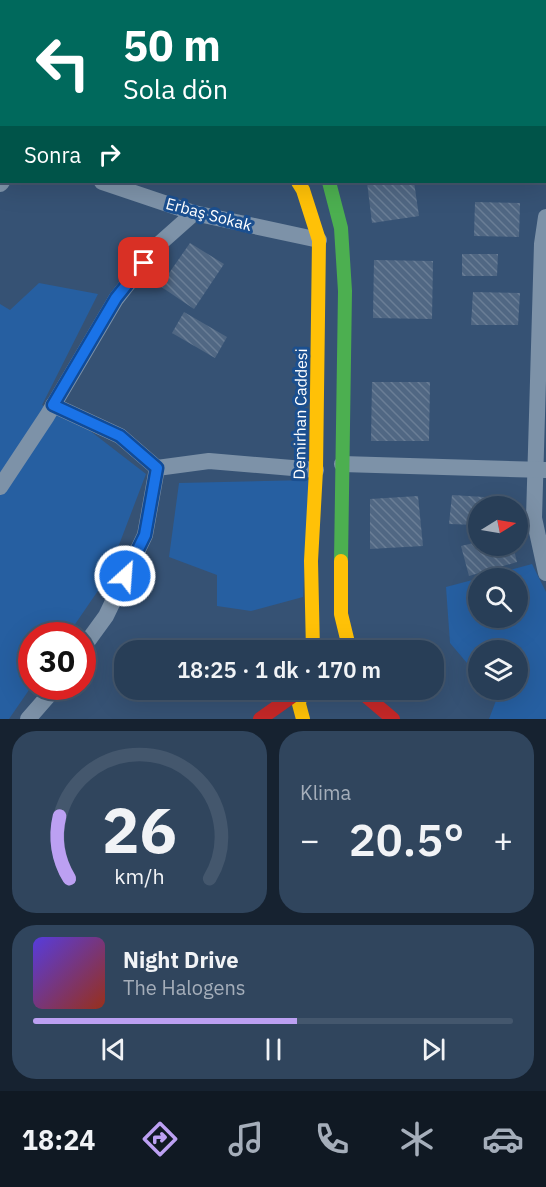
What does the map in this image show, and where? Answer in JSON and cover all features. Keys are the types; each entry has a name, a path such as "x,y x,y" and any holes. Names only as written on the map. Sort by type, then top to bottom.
{"main road":[{"name":"Demirhan Caddesi","path":"299,183 319,240 316,470 311,561 313,640"},
{"path":"330,183 341,228 345,291 341,614 347,640"},
{"path":"260,719 287,700"},
{"path":"298,700 303,719"},
{"path":"369,700 393,719"}],"street":[{"name":"Erbaş Sokak","path":"105,183 194,213 319,240"},
{"path":"0,487 53,405 116,298 158,245 194,213"},
{"path":"546,217 542,244 541,470 534,518 546,573"},
{"path":"53,405 120,436 157,468 209,461 316,470"},
{"path":"342,464 541,470"},
{"path":"96,629 105,616 145,535 157,468"},
{"path":"28,719 45,700"}],"shaded area":[{"path":"39,283 98,294 42,405 89,430 146,474 106,579 77,622 18,622 18,700 22,700 9,719 0,719 0,304 10,310"},
{"path":"309,480 303,597 251,611 217,606 217,575 169,557 179,483"},
{"path":"532,564 546,592 546,719 489,719 496,700 528,700 528,640 468,640 468,664 450,643 446,587 468,581 468,628 528,628 528,568 517,568"}],"building":[{"path":"367,183 414,183 419,216 372,223"},
{"path":"475,202 520,203 519,237 474,236"},
{"path":"190,243 224,264 194,309 160,286"},
{"path":"462,254 498,254 497,276 462,276"},
{"path":"374,260 433,261 432,319 373,318"},
{"path":"473,292 520,293 518,325 471,325"},
{"path":"184,312 227,337 215,358 172,333"},
{"path":"372,382 430,382 429,441 371,441"},
{"path":"452,495 468,496 468,525 449,524"},
{"path":"418,496 423,546 370,549 370,499"},
{"path":"468,544 468,556 516,556 517,562 496,568 468,568 468,572 461,546"}],"traffic: fast":[{"path":"329,183 341,228 345,291 341,561"}],"traffic: slow":[{"path":"299,183 319,240 316,470 311,561 313,640"},
{"path":"341,561 341,614 347,640"},
{"path":"300,700 303,719"}],"traffic: jam":[{"path":"260,719 287,700"},
{"path":"371,700 393,719"}],"route":[{"path":"125,576 145,535 157,468 120,436 53,405 116,298 144,263"}]}
